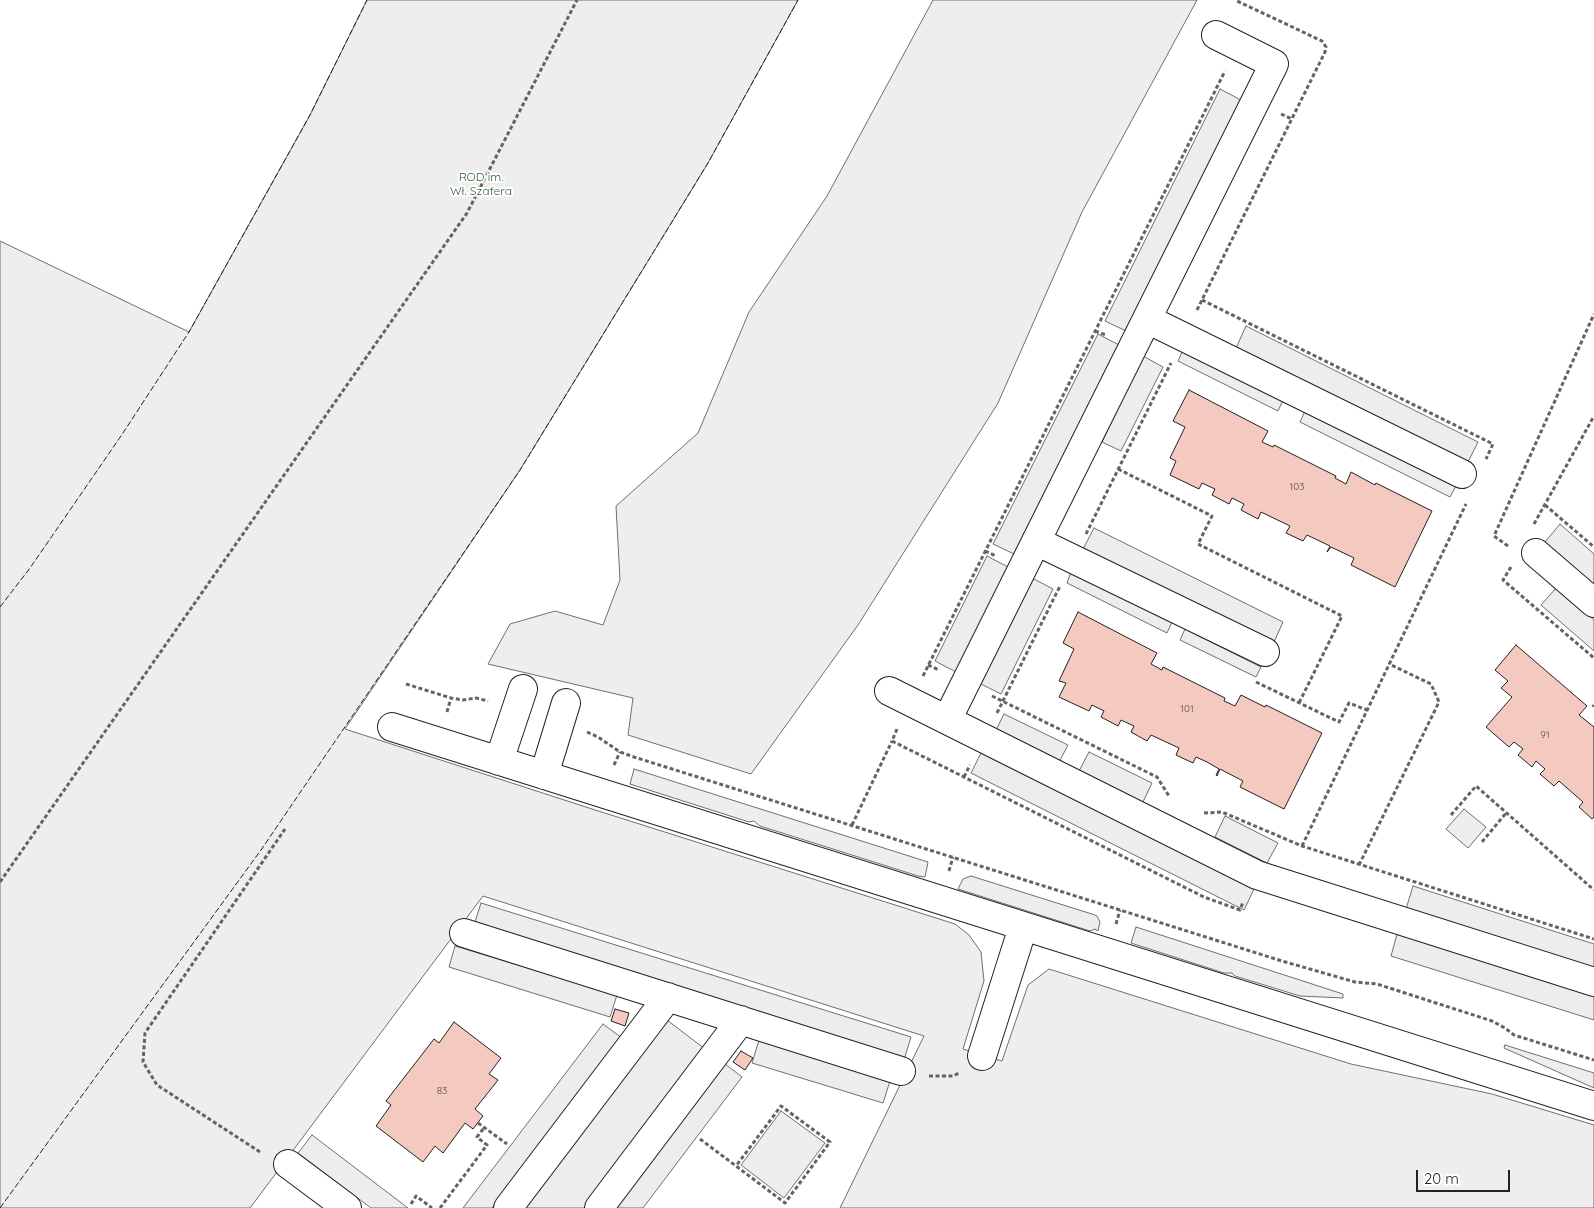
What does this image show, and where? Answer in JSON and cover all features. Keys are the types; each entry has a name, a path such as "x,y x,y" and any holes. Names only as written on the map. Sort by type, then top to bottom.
{"street":[{"path":"947,720 1274,64 1216,35"},
{"path":"1147,319 1472,470"},
{"path":"1534,540 1594,603"},
{"path":"1036,541 1265,652"},
{"path":"498,761 523,689"},
{"path":"889,691 1257,875 1594,982"},
{"path":"544,775 566,703"},
{"path":"392,727 1594,1106"},
{"path":"982,1056 1023,927"},
{"path":"464,933 902,1070"},
{"path":"508,1208 668,997"},
{"path":"599,1208 741,1020"},
{"path":"288,1164 347,1208"}],"path":[{"path":"0,882 467,212 577,0"},
{"path":"1202,300 1493,444 1472,470"},
{"path":"1494,536 1594,314"},
{"path":"1589,325 1594,329"},
{"path":"1534,540 1545,505 1594,416"},
{"path":"1118,469 1212,516 1198,544 1342,616 1298,703"},
{"path":"1302,846 1467,502"},
{"path":"1545,505 1594,548"},
{"path":"1503,580 1594,658"},
{"path":"1359,865 1439,702 1431,684 1389,664"},
{"path":"406,684 451,698 462,700 476,698 490,702"},
{"path":"1259,684 1339,722 1349,703 1367,710"},
{"path":"1004,702 1156,777 1169,797"},
{"path":"583,731 598,737 620,752 634,758 1306,969 1354,982 1376,984 1492,1021 1514,1035 1594,1060"},
{"path":"852,826 892,741"},
{"path":"1451,815 1476,786 1594,890"},
{"path":"1195,813 1222,812 1302,846 1594,939"},
{"path":"1482,842 1506,812"},
{"path":"285,829 145,1033 143,1062 157,1085 258,1151 288,1164"},
{"path":"902,1070 922,1076 953,1076 976,1064 982,1056"},
{"path":"700,1139 785,1203 830,1142 781,1106 736,1166"},
{"path":"478,1123 506,1144"},
{"path":"440,1208 487,1145 477,1138 484,1128"},
{"path":"411,1204 416,1196 432,1208"}],"green space":[{"name":"ROD im. Wł. Szafera","path":"367,0 798,0 708,163 520,470 345,729 955,924 969,935 981,952 984,981 963,1049 1002,1061 1028,985 1049,969 1351,1064 1492,1094 1594,1125 1594,1208 840,1208 924,1036 483,896 250,1208 0,1208 0,241 189,332 310,115"},
{"path":"933,0 1197,0 1082,212 998,403 858,625 751,774 628,735 633,698 488,664 510,624 555,611 603,625 620,580 616,506 698,433 749,312 827,196"},
{"path":"634,769 928,862 925,877 760,826 754,821 749,822 630,784"},
{"path":"1464,809 1486,827 1468,848 1446,829"},
{"path":"971,876 1095,915 1100,922 1098,931 1095,929 1090,931 958,889 963,879"},
{"path":"1136,927 1343,994 1343,998 1300,996 1235,976 1232,973 1224,973 1131,943"},
{"path":"1505,1045 1594,1073 1594,1088 1504,1048"},
{"path":"781,1111 825,1143 784,1198 741,1165"}],"shaded area":[{"path":"1220,89 1241,100 1126,331 1105,321"},
{"path":"1246,326 1478,442 1468,462 1236,348"},
{"path":"1098,334 1119,345 1014,554 993,544"},
{"path":"1183,350 1283,400 1278,411 1178,361"},
{"path":"1143,356 1163,367 1121,451 1102,442"},
{"path":"1305,411 1456,486 1450,497 1300,422"},
{"path":"1560,524 1594,554 1594,585 1545,542"},
{"path":"1094,528 1283,622 1274,642 1083,549"},
{"path":"987,556 1008,567 956,672 935,661"},
{"path":"1071,572 1172,622 1167,633 1067,583"},
{"path":"1032,578 1053,589 1001,694 979,683"},
{"path":"1557,587 1594,620 1594,651 1541,605"},
{"path":"1185,629 1261,667 1256,677 1180,640"},
{"path":"1004,714 1068,745 1057,766 994,734"},
{"path":"1089,752 1152,783 1142,804 1078,773"},
{"path":"981,753 1254,889 1244,910 971,773"},
{"path":"1225,816 1278,843 1267,863 1215,837"},
{"path":"1413,886 1594,944 1594,969 1406,909"},
{"path":"481,903 911,1037 904,1060 474,925"},
{"path":"1397,934 1594,996 1594,1020 1391,956"},
{"path":"455,946 617,995 610,1017 449,967"},
{"path":"667,1020 705,1049 584,1208 524,1208"},
{"path":"603,1024 622,1038 492,1208 463,1208"},
{"path":"759,1040 890,1081 883,1103 752,1063"},
{"path":"724,1063 742,1077 643,1208 614,1208"},
{"path":"312,1135 408,1208 371,1208 298,1153"}],"building":[{"path":"1189,390 1268,431 1262,442 1273,447 1274,445 1336,476 1335,478 1346,484 1351,472 1432,511 1395,587 1351,565 1354,558 1331,547 1327,552 1330,546 1307,535 1303,541 1286,533 1290,526 1261,512 1258,519 1241,510 1244,504 1232,498 1229,504 1212,495 1215,489 1202,483 1199,489 1170,475 1176,461 1170,458 1185,427 1173,421"},
{"path":"1078,612 1157,653 1151,664 1162,670 1163,667 1225,698 1224,701 1235,706 1241,695 1265,707 1266,705 1322,733 1284,809 1240,787 1243,781 1220,769 1217,776 1219,769 1207,762 1196,757 1193,763 1176,755 1179,748 1151,735 1147,741 1131,732 1134,726 1121,720 1118,726 1101,717 1104,711 1092,705 1089,711 1059,697 1066,683 1059,681 1074,649 1063,643"},
{"path":"1516,645 1587,706 1579,715 1594,727 1594,817 1592,819 1579,807 1583,802 1559,781 1554,786 1540,774 1545,769 1536,761 1532,767 1518,755 1523,749 1514,742 1509,747 1486,727 1512,697 1501,688 1508,681 1495,670"},
{"path":"615,1009 629,1013 625,1026 611,1021"},
{"path":"454,1022 501,1058 489,1074 498,1080 475,1109 483,1116 473,1129 465,1123 443,1153 435,1146 423,1162 376,1126 391,1105 386,1101 434,1039 439,1043"},
{"path":"741,1051 753,1058 745,1070 733,1062"}],"fence":[{"path":"0,607 30,568 121,436 189,332 310,115 367,0"},
{"path":"0,1208 261,850 520,470 708,163 798,0"}]}
